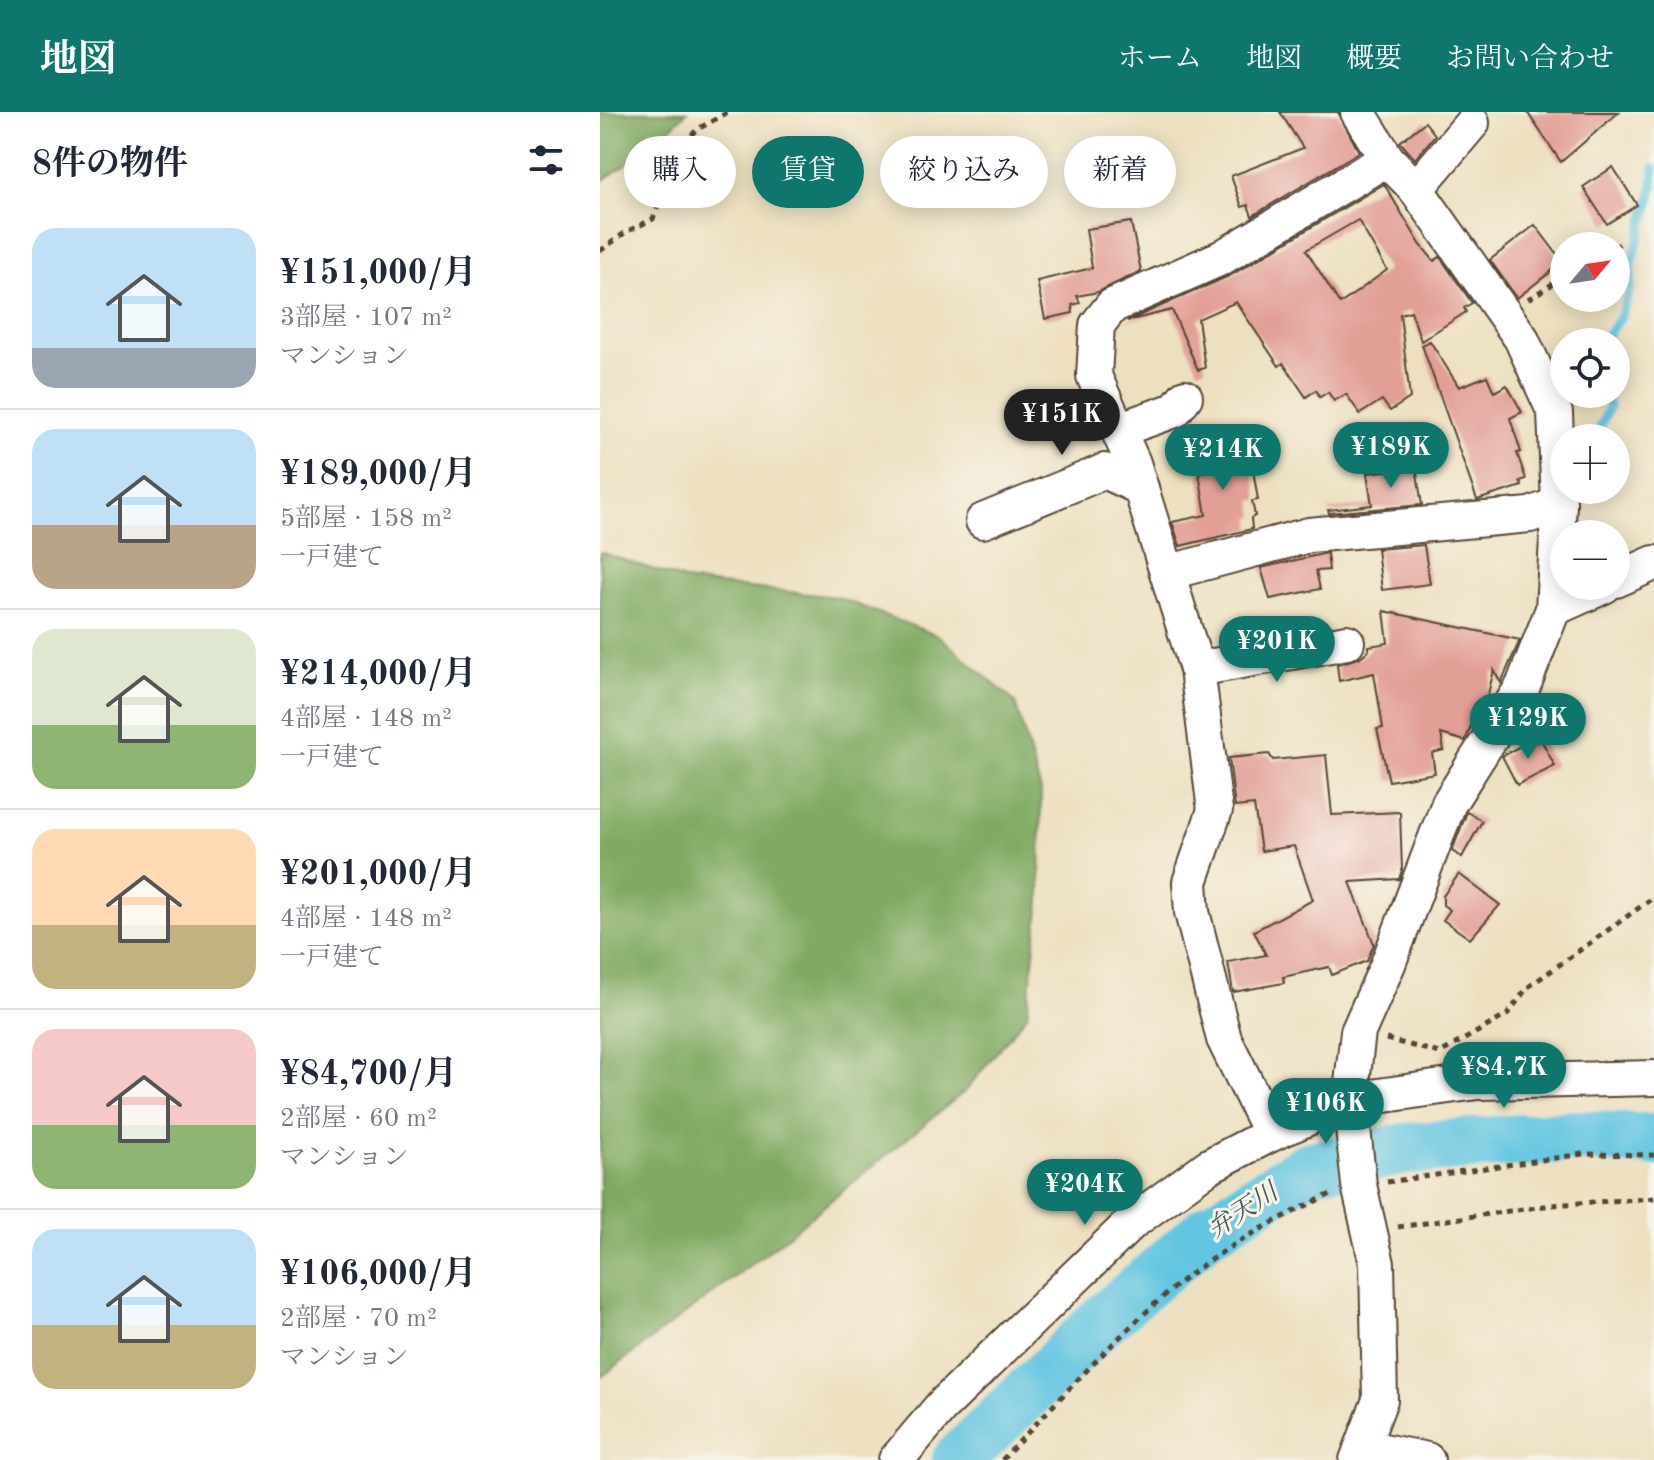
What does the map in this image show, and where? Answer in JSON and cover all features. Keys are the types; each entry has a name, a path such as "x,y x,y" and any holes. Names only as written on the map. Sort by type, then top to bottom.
{"street":[{"path":"1358,112 1387,159 1416,189 1521,338 1555,413 1555,424"},
{"path":"1416,189 1472,123"},
{"path":"1271,1134 1224,1039 1192,912 1190,882 1215,810 1197,669 1170,572 1141,488 1094,376 1097,325 1112,306 1221,258 1387,159"},
{"path":"1118,430 1175,410 1185,397"},
{"path":"983,521 1105,471 1141,488"},
{"path":"1170,572 1309,535 1530,515 1559,504 1553,609 1523,686 1449,803 1388,964 1358,1032 1350,1100 1359,1185 1377,1264 1380,1400 1361,1454 1427,1460"},
{"path":"1630,574 1654,563"},
{"path":"1553,609 1573,600"},
{"path":"1197,669 1347,642"},
{"path":"896,1460 941,1407 1131,1223 1209,1166 1271,1134 1350,1100 1477,1082 1654,1078"}],"path":[{"path":"600,251 626,232 653,219 679,147 698,129 728,112"},
{"path":"1504,314 1550,286"},
{"path":"1358,1032 1440,1053 1507,1015 1527,988 1654,897"},
{"path":"1002,1460 1167,1294 1229,1249 1292,1212 1335,1192 1359,1185 1583,1154 1654,1155"},
{"path":"1370,1232 1551,1205 1654,1198"}],"green space":[{"path":"600,112 687,112 662,136 624,136 624,166 600,182"},
{"path":"600,552 691,582 837,597 939,636 1015,702 1041,791 1040,900 1027,1015 965,1091 775,1246 600,1378"}],"building":[{"path":"1280,112 1338,112 1359,152 1252,216 1248,205 1242,207 1231,176 1303,148"},
{"path":"1527,112 1619,112 1561,162"},
{"path":"1425,122 1435,135 1415,159 1400,142"},
{"path":"1613,167 1637,205 1607,224 1583,187"},
{"path":"1384,184 1420,244 1434,261 1440,257 1472,303 1464,308 1466,312 1421,341 1411,311 1400,314 1410,398 1390,411 1382,400 1360,414 1346,394 1334,401 1328,392 1320,397 1316,390 1306,397 1283,363 1279,366 1236,302 1198,319 1205,368 1198,370 1172,310 1127,321 1231,275","holes":["1358,220 1387,270 1340,304 1306,250"]},
{"path":"1131,222 1141,271 1098,292 1077,296 1080,303 1072,305 1073,313 1045,319 1037,281 1092,268 1086,229"},
{"path":"1535,225 1550,245 1550,272 1517,298 1490,260"},
{"path":"1430,341 1459,387 1487,376 1494,392 1507,385 1522,412 1510,418 1526,479 1520,481 1522,486 1477,500 1422,345"},
{"path":"1247,434 1258,500 1252,501 1255,516 1251,518 1252,529 1180,546 1172,522 1206,515 1199,473 1205,472 1198,442"},
{"path":"1416,467 1422,505 1329,513 1328,510 1372,505 1367,473"},
{"path":"1424,545 1430,584 1382,590 1377,549"},
{"path":"1327,553 1329,570 1316,571 1320,589 1270,599 1261,568"},
{"path":"1384,611 1520,640 1501,683 1494,670 1484,710 1481,715 1478,708 1465,741 1441,734 1444,750 1432,753 1435,773 1389,781 1377,729 1383,728 1374,673 1339,681 1337,664 1359,658 1369,650 1369,646 1388,643"},
{"path":"1539,736 1555,766 1517,785 1502,756"},
{"path":"1269,754 1273,760 1326,755 1332,815 1400,812 1402,870 1399,879 1350,882 1374,944 1367,961 1332,975 1329,967 1283,977 1284,983 1233,992 1228,962 1266,955 1254,931 1313,900 1294,846 1261,851 1254,805 1235,807 1229,758"},
{"path":"1467,812 1482,821 1462,857 1452,851"},
{"path":"1459,874 1500,905 1470,939 1443,920 1450,910 1443,905 1443,896"}],"waterway":[{"path":"1612,328 1620,318 1631,287 1632,264 1653,189 1654,168"},
{"path":"1601,424 1609,408"},
{"name":"弁天川","path":"958,1460 1099,1324 1204,1233 1307,1168 1406,1149 1574,1136 1654,1140"}]}
